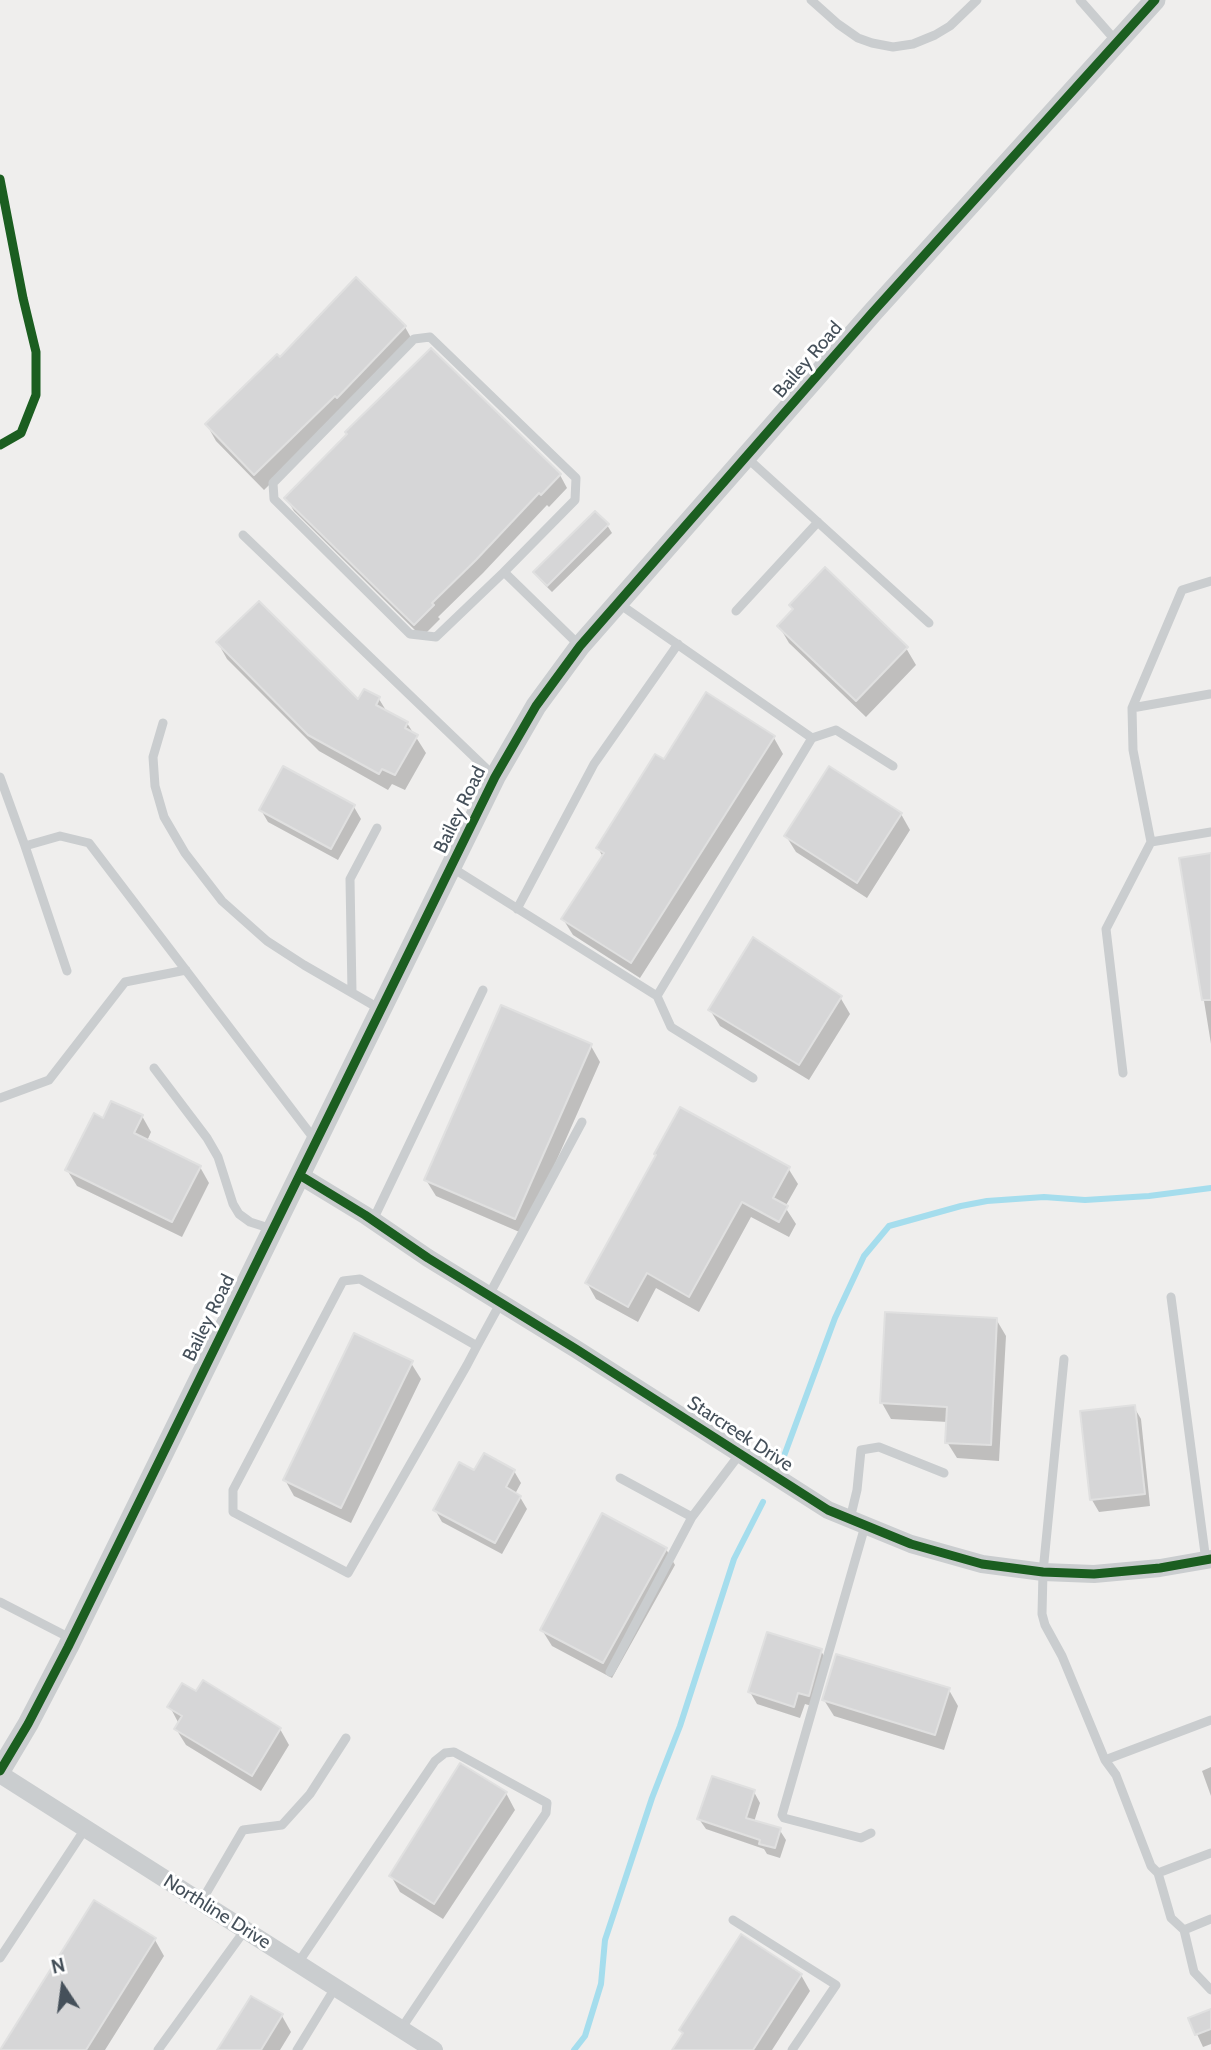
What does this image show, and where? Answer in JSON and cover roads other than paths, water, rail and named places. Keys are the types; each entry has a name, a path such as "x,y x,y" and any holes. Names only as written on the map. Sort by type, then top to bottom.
{"street":[{"name":"Bailey Road","path":"0,1773 72,1639 495,777 536,706 580,646 916,263 1155,0"},
{"name":"Starcreek Drive","path":"301,1176 739,1455 828,1510 858,1523 911,1544 982,1564 1044,1572 1094,1574 1160,1569 1208,1560"},
{"name":"Northline Drive","path":"0,1773 434,2050"}],"lane":[{"path":"811,0 858,38 893,47 913,44 935,35 950,26 977,0"},
{"path":"1080,0 1117,43"},
{"path":"430,337 576,478 575,500 504,572 436,637 411,634 274,499 273,483 414,340 430,337"},
{"path":"746,457 929,623"},
{"path":"736,611 818,522"},
{"path":"243,535 495,777"},
{"path":"504,572 580,646"},
{"path":"1124,1073 1106,929 1151,842 1133,750 1132,708 1182,590 1211,581"},
{"path":"618,603 813,738"},
{"path":"517,909 594,764 678,644"},
{"path":"1132,708 1210,694"},
{"path":"163,723 153,757 155,786 164,817 185,853 222,901 267,941 382,1009"},
{"path":"657,996 813,738 836,730 893,766"},
{"path":"0,777 67,971"},
{"path":"352,992 350,879 377,828"},
{"path":"1151,842 1211,832"},
{"path":"25,846 60,836 89,843 316,1142"},
{"path":"451,867 657,996 671,1027 752,1078"},
{"path":"0,1098 49,1080 125,982 186,970"},
{"path":"373,1220 482,990"},
{"path":"154,1068 207,1138 218,1157 233,1204 239,1214 250,1222 272,1229"},
{"path":"477,1346 360,1279 343,1281 233,1490 233,1512 348,1573 477,1346 495,1298 582,1122"},
{"path":"1171,1297 1208,1560"},
{"path":"1064,1359 1042,1614 1105,1760 1116,1775 1150,1866 1158,1873 1171,1918 1184,1930 1194,1972 1211,1990"},
{"path":"871,1832 860,1838 784,1818 782,1815 858,1523 857,1490 861,1450 879,1447 944,1473"},
{"path":"610,1672 692,1517 739,1455"},
{"path":"620,1478 692,1517"},
{"path":"0,1602 72,1639"},
{"path":"1105,1760 1211,1720"},
{"path":"201,1902 243,1830 282,1825 310,1794 346,1738"},
{"path":"298,1963 435,1761 445,1753 454,1752 547,1803 546,1813 401,2029"},
{"path":"0,1958 85,1829"},
{"path":"1158,1873 1211,1853"},
{"path":"1184,1930 1211,1919"},
{"path":"733,1920 836,1985 792,2050"},
{"path":"158,2050 245,1930"},
{"path":"297,2050 335,1988"}],"waterway":[{"path":"784,1456 835,1318 864,1256 889,1226 987,1201 1044,1197 1085,1200 1211,1188"},
{"path":"574,2050 585,2036 601,1984 605,1940 652,1798 680,1726 734,1559 763,1502"}]}
